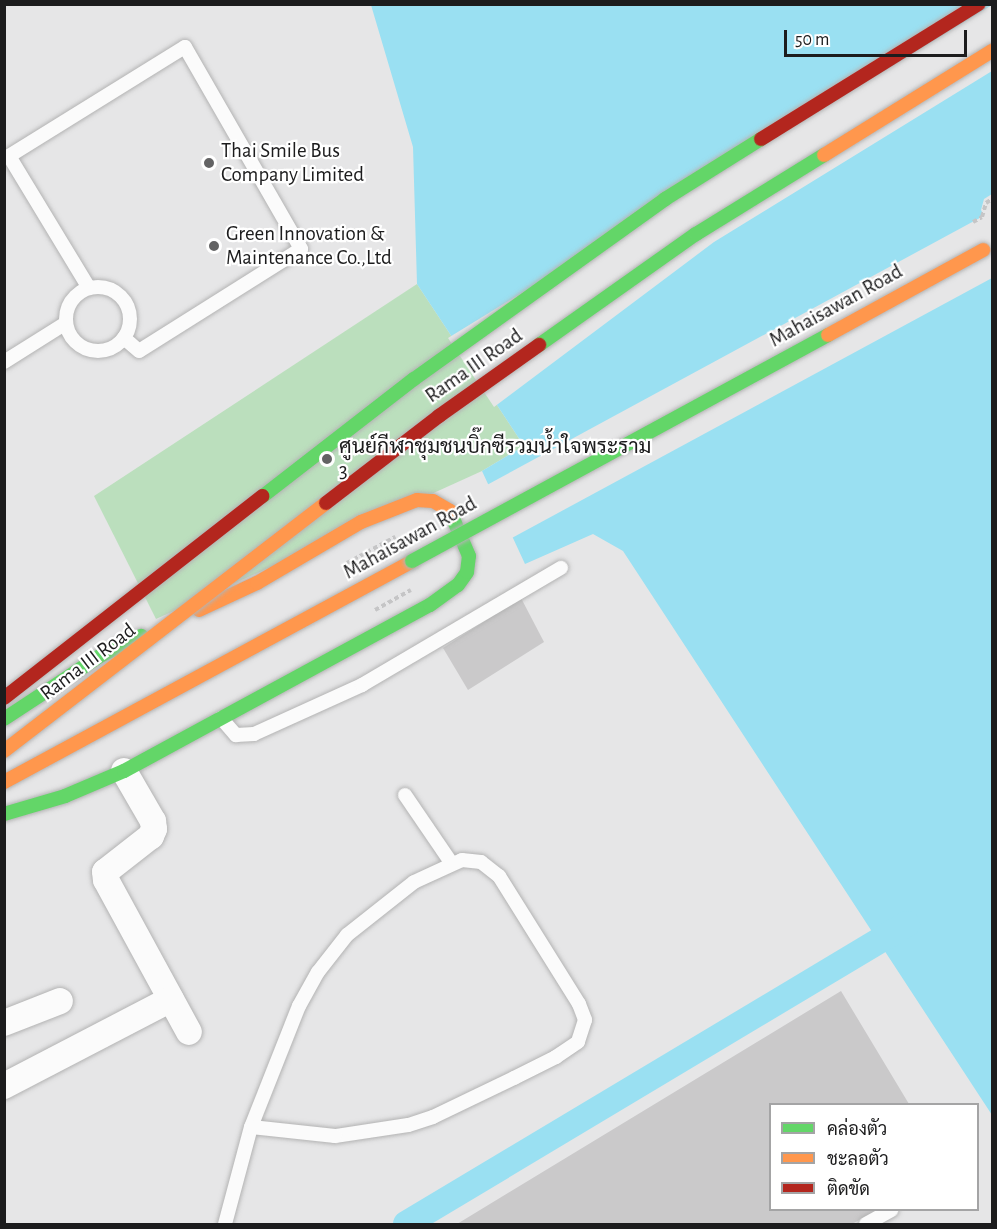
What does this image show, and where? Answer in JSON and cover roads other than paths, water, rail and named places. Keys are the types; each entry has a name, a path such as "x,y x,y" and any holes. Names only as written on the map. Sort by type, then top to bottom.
{"main road":[{"name":"Rama III Road","path":"4,698 414,379 664,199 979,4"},
{"name":"Rama III Road","path":"4,751 439,416 696,234 993,51"},
{"name":"Mahaisawan Road","path":"4,782 993,245"},
{"path":"4,719 100,656 257,582 361,522 417,500 433,501 450,510 469,556 467,572 458,585 430,605 124,771 65,796 4,814"}],"street":[{"path":"124,771 153,821 154,829 151,836 105,872 106,880 189,1032"},
{"path":"7,1079 171,999"},
{"path":"4,1023 60,1001"}],"lane":[{"path":"89,288 9,156 185,47 301,249 139,351 124,338"},
{"path":"89,288 108,289 124,301 130,319 124,338 116,345 95,351 75,342 66,322 71,301 89,288"},
{"path":"4,362 66,322"},
{"path":"221,718 236,735 254,734 362,685 561,568"},
{"path":"405,795 452,864"},
{"path":"225,1224 251,1127 299,1006 318,972 347,935 414,882 462,860 481,862 499,876 579,1004 585,1020 578,1042 556,1057 463,1103 408,1125 335,1136 251,1127"},
{"path":"866,1224 888,1211"}],"water":[{"path":"371,5 992,5 992,194 984,199 981,210 992,231 992,1115 623,551 593,534 525,564 482,471 524,446 417,284 413,147"}],"waterway":[{"path":"406,1224 907,924"}],"place":[{"name":"Thai Smile Bus Company Limited","path":"209,163"},
{"name":"Green Innovation & Maintenance Co.,Ltd","path":"214,246"},
{"name":"ศูนย์กีฬาชุมชนบิ๊กซีรวมน้ำใจพระราม 3","path":"327,459"}]}
